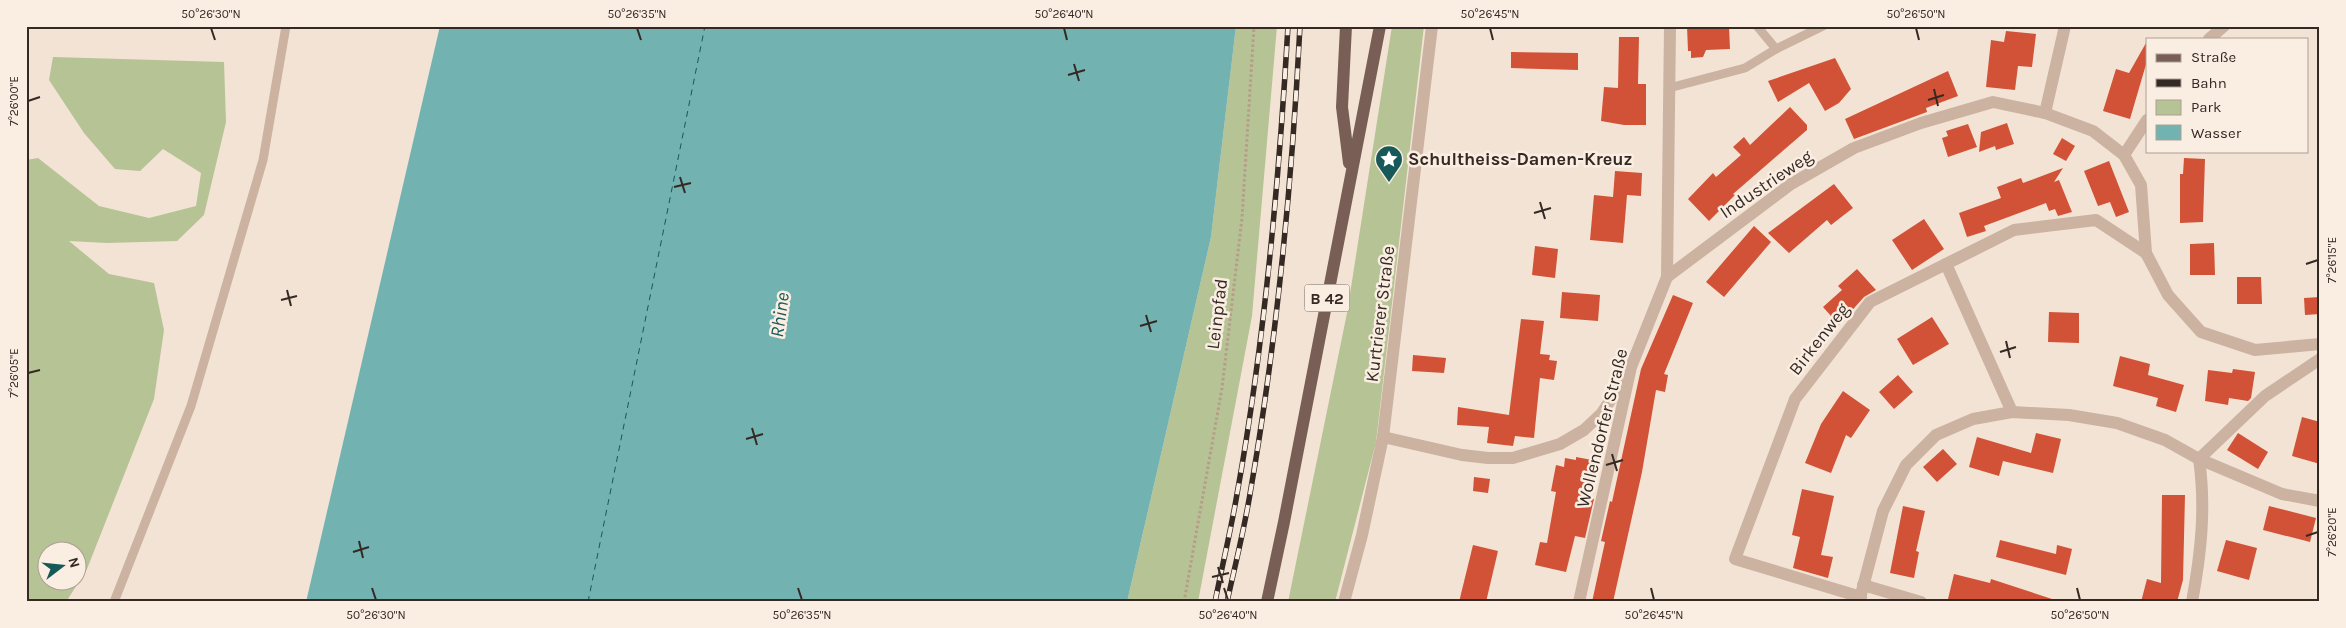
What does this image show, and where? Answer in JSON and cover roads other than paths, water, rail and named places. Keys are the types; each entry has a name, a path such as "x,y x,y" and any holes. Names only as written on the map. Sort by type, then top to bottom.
{"main road":[{"name":"B 42","path":"1346,26 1342,107 1350,175"},
{"name":"B 42","path":"1267,602 1286,513 1380,26"}],"street":[{"name":"Kurtrierer Straße","path":"1344,602 1362,535 1383,437 1432,26"},
{"name":"Wollendorfer Straße","path":"1579,602 1631,367 1667,277 1670,26"},
{"path":"2045,113 2064,26"},
{"path":"2210,38 2224,26"},
{"name":"Industrieweg","path":"1667,277 1791,184 1854,148 1921,123 1994,102 2045,113 2093,131 2124,155 2141,185 2146,253 2168,295 2201,332 2255,350 2320,344"},
{"path":"2124,155 2146,122"},
{"name":"Birkenweg","path":"1861,595 1735,559 1795,398 1870,302 2014,230 2096,220 2146,253"},
{"path":"1946,264 2012,412"},
{"path":"2199,459 2265,396 2320,359"},
{"path":"1383,437 1462,455 1513,458 1560,444 1584,430 1602,413 1631,367"},
{"path":"1921,602 1861,595 1883,511 1906,465 1936,435 1973,419 2012,412 2069,416 2117,423 2165,440 2199,459 2282,494 2320,501"},
{"path":"2192,602 2202,550 2203,487 2199,459"}],"lane":[{"path":"114,602 194,397 263,160 286,26"},
{"path":"1757,26 1776,49"},
{"path":"1669,88 1745,68 1776,49 1822,26"}],"water":[{"name":"Rhine","path":"440,26 1236,26 1211,237 1127,602 306,602"}],"railway":[{"path":"1215,602 1235,508 1256,378 1270,261 1288,26"},
{"path":"1227,602 1250,494 1276,320 1293,144 1300,26"}],"place":[{"name":"Schultheiss-Damen-Kreuz","path":"1389,183"}]}
